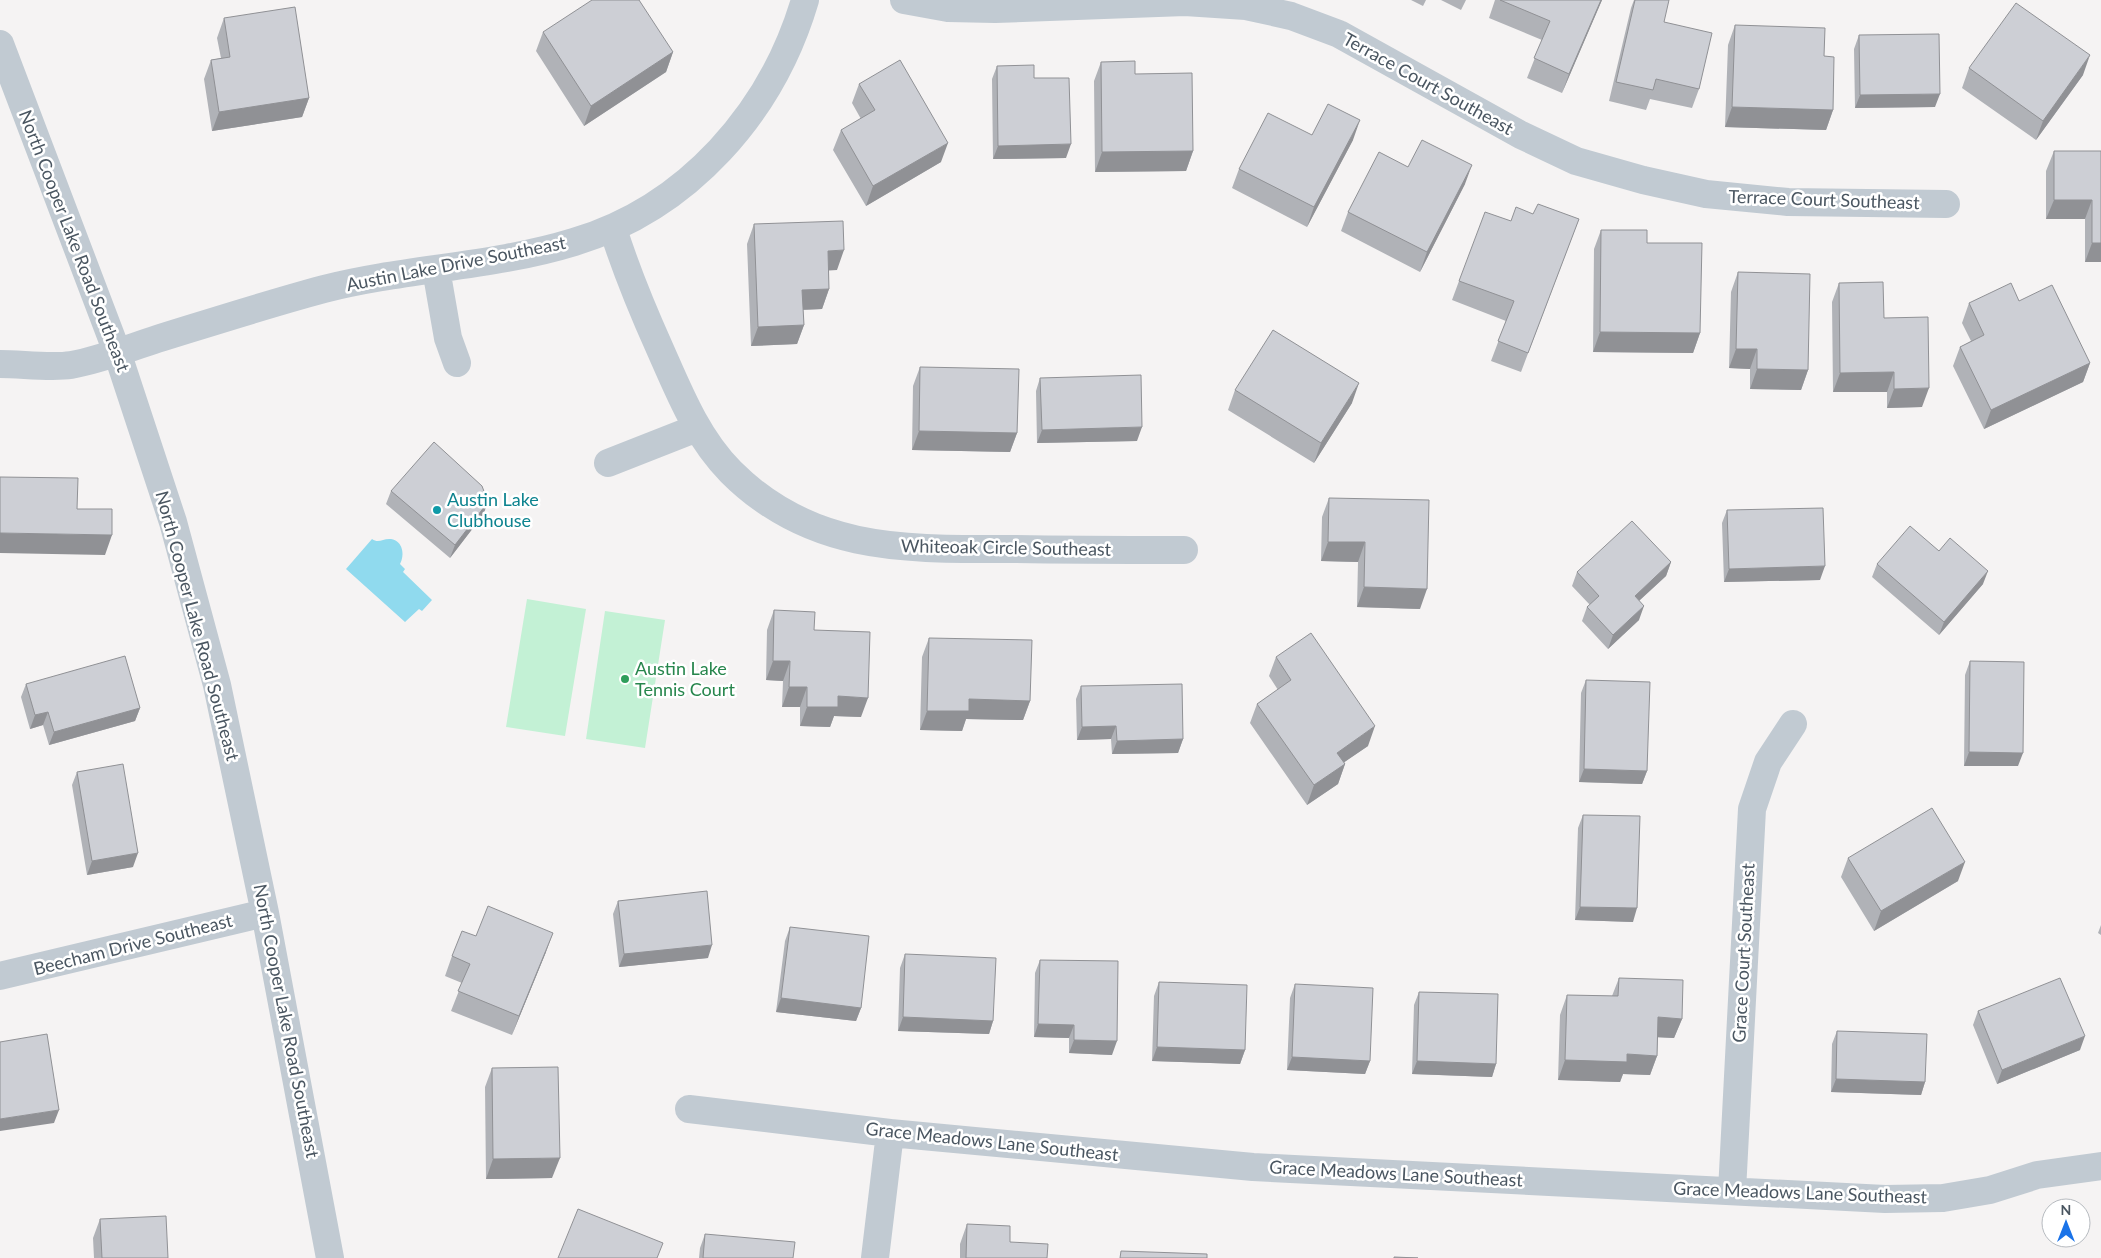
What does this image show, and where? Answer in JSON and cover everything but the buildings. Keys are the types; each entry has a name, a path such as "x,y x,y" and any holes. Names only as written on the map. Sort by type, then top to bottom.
{"street":[{"name":"Austin Lake Drive Southeast","path":"0,364 69,365 326,289 534,252 574,243 613,229 652,208 698,174 736,134 775,76 798,24 805,0"},
{"name":"Terrace Court Southeast","path":"904,0 948,8 995,9 1185,2 1246,6 1291,16 1339,34 1521,135 1576,161 1643,180 1706,194 1788,202 1946,204"},
{"name":"North Cooper Lake Road Southeast","path":"0,44 117,352 173,522 217,685 265,913 330,1258"},
{"name":"Whiteoak Circle Southeast","path":"613,229 627,275 681,398 697,428 731,472 767,502 813,528 863,542 923,549 1184,550"},
{"path":"436,269 448,338 457,363"},
{"path":"608,463 697,428"},
{"name":"Grace Court Southeast","path":"1732,1191 1752,808 1768,762 1793,724"},
{"name":"Beecham Drive Southeast","path":"0,976 265,913"},
{"name":"Grace Meadows Lane Southeast","path":"689,1109 890,1133 1254,1167 1885,1199 1943,1198 1990,1190 2037,1175 2101,1166"},
{"path":"876,1258 890,1133"}],"green space":[{"path":"527,599 586,609 565,736 506,727"},
{"name":"Austin Lake Tennis Court","path":"605,611 665,620 645,748 586,739"}],"water":[{"path":"372,539 377,541 391,539 398,542 403,553 400,564 405,569 403,572 432,600 422,611 419,609 405,622 346,569"}],"place":[{"name":"Austin Lake Clubhouse","path":"437,510"},
{"name":"Austin Lake Tennis Court","path":"625,679"}]}
